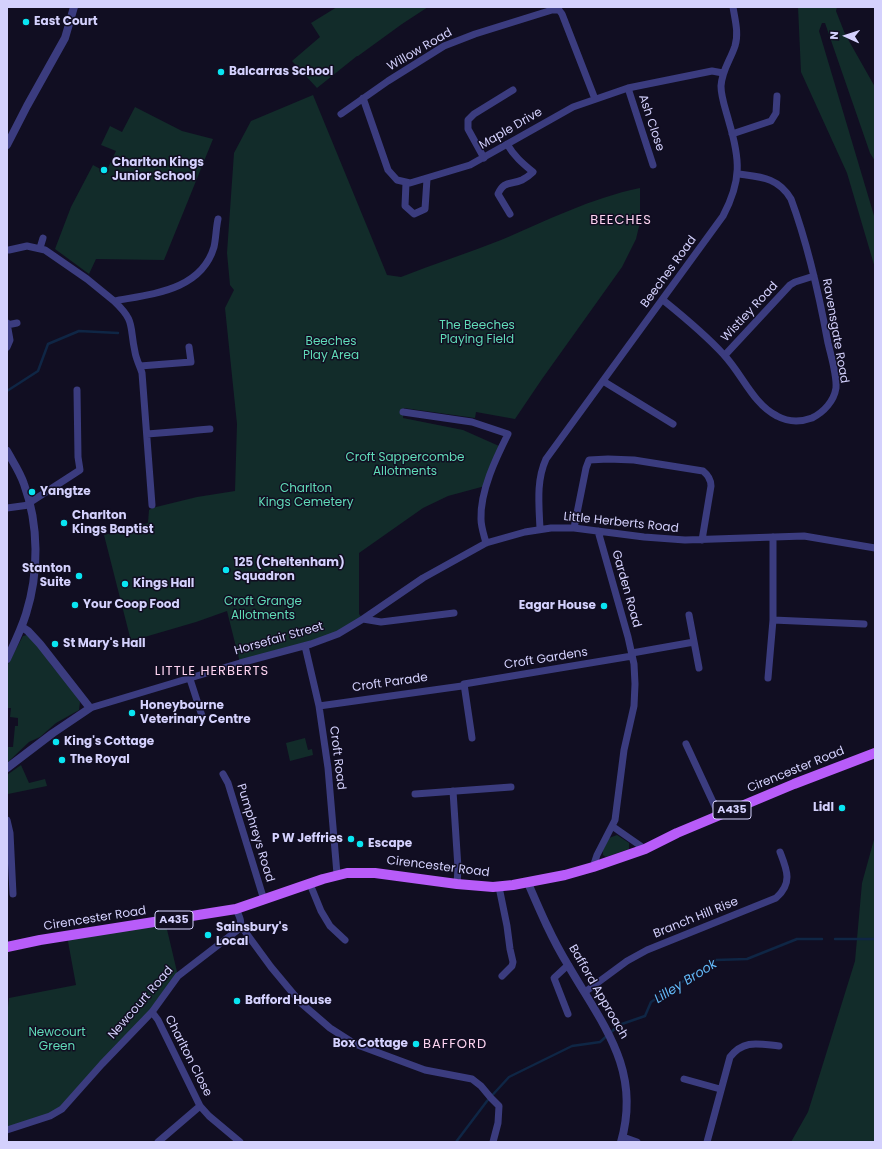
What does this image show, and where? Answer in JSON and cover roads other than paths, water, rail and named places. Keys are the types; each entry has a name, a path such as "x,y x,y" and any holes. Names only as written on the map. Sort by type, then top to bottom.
{"main road":[{"name":"Cirencester Road","path":"7,947 40,940 236,909 337,874 358,872 375,873 457,884 499,887 528,883 564,875 593,867 645,849 719,815 794,784 874,754"}],"street":[{"path":"7,145 65,38 74,7"},
{"name":"Beeches Road","path":"540,529 539,486 544,464 550,453 723,216 733,195 738,174 737,156 722,100 721,86 723,73 736,42 737,31 733,7"},
{"path":"560,9 595,99"},
{"name":"Willow Road","path":"341,114 363,98 444,46 475,34 552,10 560,9"},
{"name":"Maple Drive","path":"406,183 415,183 470,165 573,107 595,99 628,88 712,71 723,73"},
{"name":"Ash Close","path":"628,88 654,164"},
{"path":"484,158 468,128 468,120 474,114 513,90"},
{"path":"732,134 769,123 776,113 777,96"},
{"path":"363,98 388,170 393,177 406,183 405,206 414,214 425,209 427,179"},
{"path":"507,144 521,162 533,172 522,180 505,185 499,190 498,194 510,214"},
{"name":"Ravensgate Road","path":"663,300 725,355 761,403 776,416 786,420 798,421 810,418 822,412 830,402 836,389 836,385 814,276 793,204 788,194 779,185 769,179 738,174"},
{"path":"114,301 171,289 187,282 204,265 211,253 214,246 218,219"},
{"path":"40,248 43,238"},
{"path":"7,250 27,246 40,248 52,254 87,279 114,301 130,318 135,353 143,380 152,504"},
{"name":"Wistley Road","path":"725,355 790,285 814,276"},
{"path":"7,347 10,340 7,324 17,324"},
{"path":"140,366 190,362 189,347"},
{"path":"603,381 673,424"},
{"path":"7,508 29,504 80,470 78,457 77,390"},
{"path":"403,412 472,422 508,434 494,465 482,499 481,525 486,544"},
{"path":"147,434 210,430"},
{"path":"7,451 24,484 29,504 34,534 35,566 30,599 22,627 7,659"},
{"path":"574,528 586,468 589,460 634,460 702,471 708,476 711,486 702,540"},
{"name":"Little Herberts Road","path":"363,619 424,578 486,544 510,535 540,529 574,528 644,538 702,540 804,536 875,548"},
{"name":"Garden Road","path":"593,867 597,854 612,826 616,814 624,750 635,695 635,674 632,655 598,531"},
{"path":"768,678 773,620 773,537"},
{"path":"363,619 381,622 454,613"},
{"path":"689,615 699,668"},
{"name":"Horsefair Street","path":"7,768 53,733 90,708 253,659 305,646 338,634 363,619"},
{"path":"773,620 864,624"},
{"path":"22,627 28,631 40,644 90,708"},
{"path":"632,655 694,642"},
{"name":"Croft Road","path":"305,646 319,706 329,772 337,874"},
{"name":"Croft Gardens","path":"319,706 462,686 464,684 632,655"},
{"path":"190,679 202,716"},
{"path":"464,684 472,738"},
{"path":"686,744 719,815"},
{"name":"Pumphreys Road","path":"223,774 228,783 264,900"},
{"path":"416,794 511,787"},
{"path":"452,792 458,868 457,884"},
{"path":"7,820 10,833 13,894"},
{"path":"612,826 645,849"},
{"name":"Branch Hill Rise","path":"585,992 627,961 647,950 776,898 785,887 787,878 787,870 780,852"},
{"name":"Bafford Approach","path":"528,883 551,935 614,1042 622,1065 626,1088 627,1113 622,1139"},
{"path":"310,884 321,911 330,926 345,940"},
{"path":"499,887 513,962 512,966 502,976"},
{"path":"236,909 241,921 241,926 271,966 301,1003 330,1028 355,1044 425,1070 472,1079 481,1086 499,1106 498,1123 493,1142"},
{"name":"Newcourt Road","path":"7,1130 50,1116 62,1109 102,1064 152,1012 178,976 235,934 241,926"},
{"path":"568,964 554,978 568,1014"},
{"name":"Charlton Close","path":"152,1012 158,1020 200,1106 209,1116 240,1142"},
{"path":"707,1142 717,1107 720,1089 730,1057 736,1050 747,1044 779,1046"},
{"path":"684,1079 720,1089"},
{"path":"158,1142 195,1112 200,1106"},
{"path":"622,1139 637,1142"}],"waterway":[{"path":"7,391 38,371 48,344 79,331 118,333"},
{"name":"Lilley Brook","path":"456,1142 487,1101 509,1077 572,1046 600,1042 619,1025 645,1016 651,1002 716,960 747,959 797,939 822,939"},
{"name":"Lilley Brook","path":"835,939 875,939"}],"place":[{"name":"East Court","path":"26,22"},
{"name":"Balcarras School","path":"221,72"},
{"name":"Charlton Kings Junior School","path":"104,170"},
{"name":"Yangtze","path":"32,492"},
{"name":"Charlton Kings Baptist","path":"64,523"},
{"name":"125 (Cheltenham) Squadron","path":"226,570"},
{"name":"Stanton Suite","path":"79,576"},
{"name":"Kings Hall","path":"125,584"},
{"name":"Your Coop Food","path":"75,605"},
{"name":"Eagar House","path":"604,606"},
{"name":"St Mary's Hall","path":"55,644"},
{"name":"Honeybourne Veterinary Centre","path":"132,713"},
{"name":"King's Cottage","path":"56,742"},
{"name":"The Royal","path":"62,760"},
{"name":"Lidl","path":"842,808"},
{"name":"P W Jeffries","path":"351,839"},
{"name":"Escape","path":"360,844"},
{"name":"Sainsbury's Local","path":"208,935"},
{"name":"Bafford House","path":"237,1001"},
{"name":"Box Cottage","path":"416,1044"}],"district":[{"name":"BEECHES","path":"621,221"},
{"name":"LITTLE HERBERTS","path":"212,672"},
{"name":"BAFFORD","path":"455,1045"}],"park label":[{"name":"The Beeches Playing Field","path":"477,333"},
{"name":"Beeches Play Area","path":"331,349"},
{"name":"Croft Sappercombe Allotments","path":"405,465"},
{"name":"Charlton Kings Cemetery","path":"306,496"},
{"name":"Croft Grange Allotments","path":"263,609"},
{"name":"Newcourt Green","path":"57,1040"}]}
